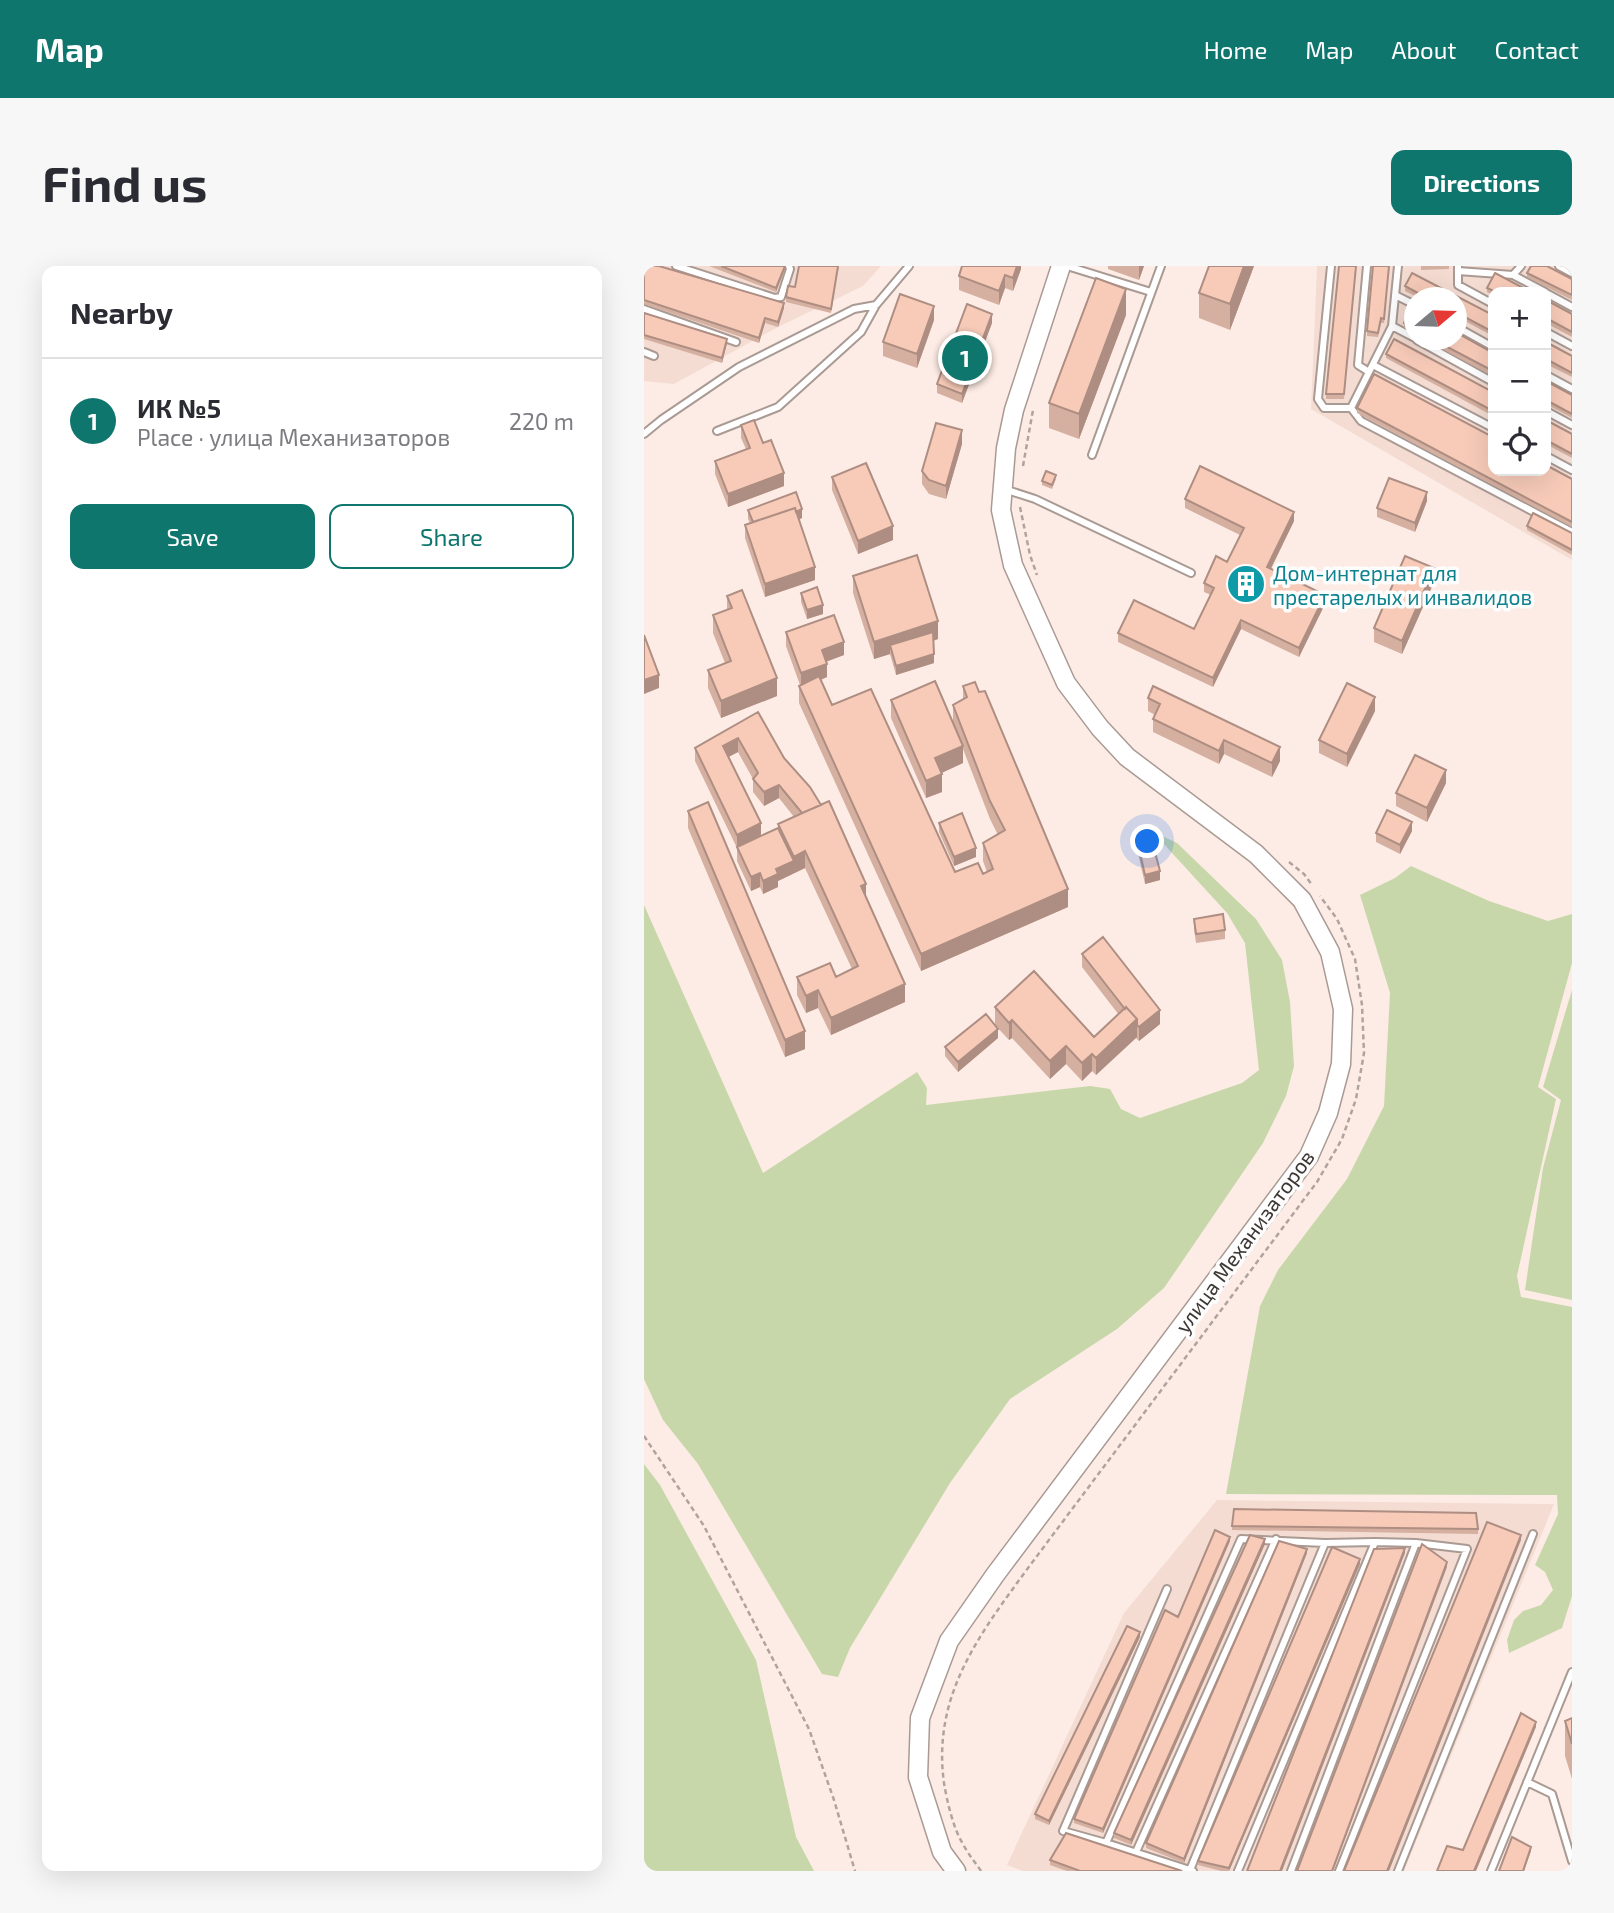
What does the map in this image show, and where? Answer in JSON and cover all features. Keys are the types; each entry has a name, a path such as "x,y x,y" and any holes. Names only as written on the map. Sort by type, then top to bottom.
{"main road":[{"name":"улица Механизаторов","path":"956,1871 942,1852 918,1777 920,1718 949,1641 995,1575 1309,1156 1328,1113 1341,1064 1343,1009 1330,952 1302,900 1256,854 1127,757 1100,728 1066,683 1013,565 1001,510 1006,448 1014,410 1061,266"}],"lane":[{"path":"676,266 775,298 781,297 789,266"},
{"path":"718,431 778,407 861,332 876,305 909,266"},
{"path":"1067,266 1151,292"},
{"path":"1092,455 1161,266"},
{"path":"1331,266 1318,400 1324,408 1351,408"},
{"path":"1367,266 1358,365 1371,368 1488,426"},
{"path":"1351,408 1392,326 1398,266"},
{"path":"1513,275 1521,266"},
{"path":"1559,266 1572,273"},
{"path":"1488,301 1458,285 1458,268 1513,275 1534,287"},
{"path":"1395,295 1404,300"},
{"path":"1551,296 1572,307"},
{"path":"644,434 739,368 854,309 876,305"},
{"path":"644,309 736,342"},
{"path":"1392,326 1404,332"},
{"path":"1467,333 1488,344"},
{"path":"1551,335 1572,346"},
{"path":"1436,350 1488,379"},
{"path":"644,352 654,356"},
{"path":"1551,378 1572,389"},
{"path":"1351,408 1361,421 1572,533"},
{"path":"1550,413 1572,425"},
{"path":"1551,459 1572,470"},
{"path":"1003,489 1035,499 1191,573"},
{"path":"1398,1871 1533,1534"},
{"path":"1106,1843 1241,1539 1416,1543 1467,1549 1339,1871"},
{"path":"1136,1852 1276,1539"},
{"path":"1167,1590 1063,1831 1192,1870 1325,1542"},
{"path":"1238,1871 1375,1542"},
{"path":"1291,1871 1416,1543"},
{"path":"1491,1871 1571,1676"},
{"path":"1527,1782 1552,1794 1572,1861"}],"path":[{"path":"1034,404 1020,475 1020,510 1030,555 1039,580"},
{"path":"981,1871 961,1842 947,1799 941,1761 943,1728 948,1705 970,1653 1035,1558 1317,1182 1342,1139 1356,1099 1364,1053 1362,1005 1355,959 1337,919 1304,874 1283,856"},
{"path":"644,1436 704,1526 809,1730 855,1871"}],"shaded area":[{"path":"644,266 881,266 863,286 778,327 674,384 644,381"},
{"path":"1317,266 1572,266 1572,560 1311,409"},
{"path":"1217,1500 1554,1504 1404,1871 1023,1871 1007,1865 1124,1613"}],"green space":[{"path":"1158,834 1177,843 1256,919 1282,960 1290,1002 1294,1066 1286,1096 1263,1143 1164,1288 1117,1329 1010,1399 950,1483 850,1648 838,1677 822,1674 698,1464 663,1420 644,1379 644,905 763,1173 917,1072 927,1088 926,1105 1090,1086 1110,1089 1121,1109 1140,1118 1242,1083 1259,1070 1245,943 1227,913 1162,842"},
{"path":"1411,866 1489,901 1548,921 1572,914 1572,963 1538,1087 1556,1099 1517,1276 1521,1297 1572,1307 1572,1596 1562,1628 1509,1653 1507,1640 1514,1620 1523,1611 1541,1605 1553,1590 1545,1572 1535,1565 1558,1514 1557,1495 1226,1494 1260,1306 1278,1270 1347,1179 1384,1106 1390,993 1360,895 1395,878"},
{"path":"1572,990 1572,1300 1525,1290 1543,1168 1561,1100 1543,1087"},
{"path":"644,1464 660,1485 756,1660 796,1837 814,1871 644,1871"}],"building":[{"path":"644,266 659,266 784,303 778,322 765,318 759,338 644,300"},
{"path":"721,266 785,266 776,288"},
{"path":"799,266 838,266 831,309 786,297 788,286 795,287"},
{"path":"962,266 1017,266 1013,278 1005,275 999,291 959,276"},
{"path":"1209,266 1244,266 1230,304 1199,293"},
{"path":"1339,266 1356,266 1344,394 1326,394"},
{"path":"1373,266 1389,266 1384,319 1381,318 1378,333 1367,331"},
{"path":"1531,266 1547,266 1572,279 1572,295 1527,273"},
{"path":"1412,273 1439,287 1407,287"},
{"path":"1495,273 1522,287 1488,287"},
{"path":"1096,278 1126,289 1079,414 1049,403"},
{"path":"900,294 934,306 917,354 883,342"},
{"path":"1467,302 1488,312 1488,329 1467,318"},
{"path":"1551,303 1572,314 1572,332 1551,321"},
{"path":"967,304 992,314 962,394 937,384"},
{"path":"644,313 727,339 722,358 644,335"},
{"path":"1394,339 1404,344 1404,350 1415,350 1488,389 1488,408 1386,354"},
{"path":"1467,339 1488,350 1488,368 1453,350 1467,350"},
{"path":"1551,345 1572,356 1572,373 1551,362"},
{"path":"1374,374 1488,434 1488,476 1551,476 1551,468 1572,479 1572,522 1357,408"},
{"path":"1551,384 1572,395 1572,414 1551,403"},
{"path":"754,420 763,443 771,440 784,473 728,494 715,461 750,448 741,425"},
{"path":"936,423 962,430 946,486 929,480 922,471"},
{"path":"1551,423 1572,434 1572,454 1551,443"},
{"path":"866,463 893,526 858,541 832,477"},
{"name":"Дом-интернат для престарелых и инвалидов","path":"1200,466 1294,512 1267,567 1325,595 1299,648 1241,620 1213,678 1118,633 1134,600 1194,629 1214,588 1204,583 1216,556 1227,562 1244,528 1185,499"},
{"path":"1046,471 1056,475 1052,485 1042,481"},
{"path":"1389,478 1427,492 1415,523 1377,508"},
{"path":"796,492 802,509 796,512 795,508 753,522 748,510"},
{"path":"795,508 815,567 765,584 745,525"},
{"path":"1533,513 1572,533 1572,550 1527,526"},
{"path":"917,555 938,621 874,642 853,576"},
{"path":"1405,556 1434,568 1402,641 1374,628"},
{"path":"817,587 823,605 807,610 801,593"},
{"path":"742,590 777,678 721,701 708,670 731,661 713,615 732,608 727,596"},
{"path":"834,615 844,642 822,650 827,664 801,673 786,632"},
{"path":"933,632 934,654 896,666 890,645"},
{"path":"644,635 659,675 644,680"},
{"path":"819,676 832,705 871,689 955,872 978,863 983,874 993,869 983,843 1005,830 990,801 953,705 967,697 963,686 975,682 979,692 985,691 1068,889 921,954 799,686"},
{"path":"935,681 963,746 935,758 942,774 926,781 891,700"},
{"path":"1347,683 1375,697 1347,754 1319,740"},
{"path":"1153,686 1280,747 1272,763 1224,740 1219,751 1153,719 1160,704 1148,698"},
{"path":"758,712 784,758 810,787 821,805 802,813 779,785 764,792 753,779 758,773 738,738 723,746 761,823 737,835 695,748"},
{"path":"1415,755 1446,770 1427,808 1396,793"},
{"path":"829,801 866,884 861,886 905,984 831,1018 818,990 806,996 797,977 830,963 836,977 858,966 805,851 794,857 778,824"},
{"path":"708,802 805,1031 785,1040 688,811"},
{"path":"1387,810 1412,822 1400,845 1376,833"},
{"path":"962,813 976,848 954,857 939,823"},
{"path":"778,828 794,861 776,869 778,874 763,881 760,873 751,877 737,847"},
{"path":"1151,837 1160,871 1145,875 1137,840"},
{"path":"1223,914 1225,930 1196,934 1194,919"},
{"path":"1103,937 1160,1010 1139,1027 1137,1019 1126,1007 1125,1009 1082,954"},
{"path":"1034,971 1094,1037 1126,1007 1137,1019 1096,1058 1092,1054 1082,1063 1066,1046 1050,1061 1012,1020 1009,1023 995,1007"},
{"path":"986,1014 998,1029 958,1062 945,1047"},
{"path":"1234,1509 1476,1513 1478,1529 1232,1526"},
{"path":"1487,1522 1521,1535 1387,1871 1344,1871"},
{"path":"1215,1530 1230,1537 1103,1829 1074,1819 1165,1610 1178,1617"},
{"path":"1250,1535 1265,1539 1131,1840 1114,1833"},
{"path":"1279,1541 1307,1549 1184,1859 1146,1843"},
{"path":"1422,1544 1447,1562 1332,1871 1297,1871"},
{"path":"1332,1547 1360,1559 1229,1868 1198,1861"},
{"path":"1405,1548 1280,1871 1247,1871 1374,1549"},
{"path":"1127,1626 1140,1632 1049,1821 1035,1814"},
{"path":"1521,1713 1536,1722 1474,1871 1437,1871 1447,1846 1463,1850"},
{"path":"1572,1718 1572,1744 1565,1721"},
{"path":"1066,1833 1182,1871 1080,1871 1050,1860"},
{"path":"1512,1837 1531,1847 1523,1871 1499,1871"}],"place":[{"name":"ИК №5","path":"965,358"},
{"name":"Дом-интернат для престарелых и инвалидов","path":"1246,584"}]}
